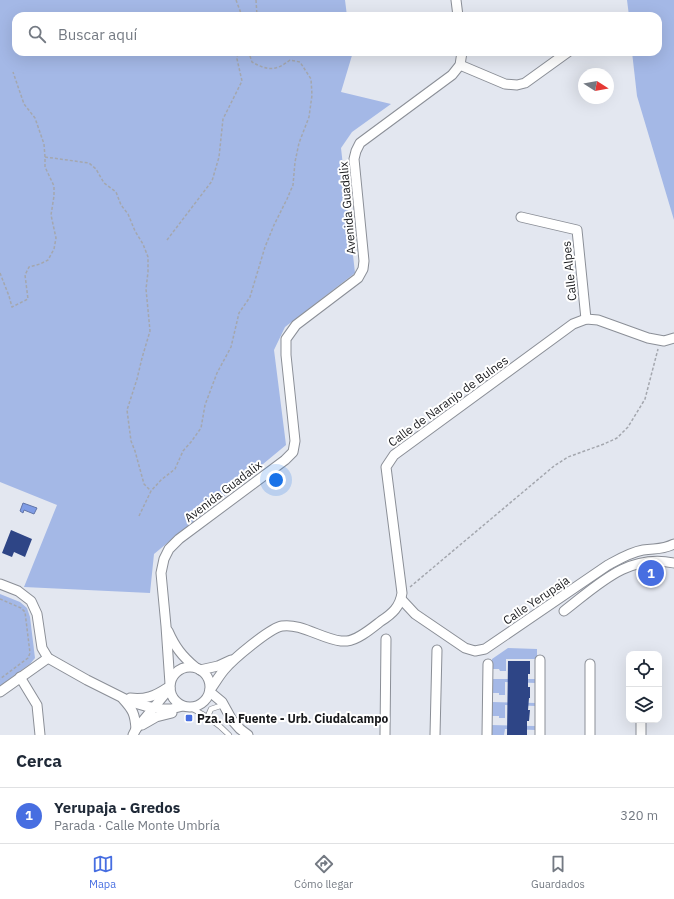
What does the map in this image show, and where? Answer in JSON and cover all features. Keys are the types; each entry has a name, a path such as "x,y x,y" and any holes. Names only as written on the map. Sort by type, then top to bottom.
{"street":[{"path":"456,0 458,12"},
{"path":"461,56 460,64 505,84 517,85 525,83 562,56"},
{"name":"Avenida Guadalix","path":"170,686 161,573 164,559 169,549 179,539 285,460 293,452 295,441 286,355 286,339 296,325 358,278 363,269 364,261 354,159 356,151 360,142 452,75 460,64"},
{"name":"Calle Alpes","path":"521,217 577,230 586,319"},
{"path":"586,319 598,320 648,338 664,341 674,338"},
{"name":"Calle de Naranjo de Bulnes","path":"402,596 386,467 394,455 573,324 586,319"},
{"name":"Calle Yerupaja","path":"402,596 416,614 465,648 475,651 485,649 608,565 625,556 643,550 672,547"},
{"path":"564,612 612,574 633,564 652,561 674,563"},
{"path":"0,584 18,591 31,601 37,614 42,648 48,658 131,702 154,708 171,709 196,707 202,704 206,700 223,671 234,659 274,629 283,626 291,626 334,640 347,641 358,637 389,616 399,606 402,596"},
{"name":"Calle Yerupaja","path":"395,611 416,614"},
{"name":"Avenida Guadalix","path":"166,626 174,644 181,654 198,668"},
{"path":"385,735 386,639"},
{"path":"435,735 437,650"},
{"path":"0,692 48,658"},
{"path":"187,707 178,704 171,694 170,686 172,678 178,671 183,668 218,666 234,659"},
{"path":"540,660 540,735"},
{"path":"487,735 488,664"},
{"path":"590,664 590,735"},
{"path":"198,668 205,673 210,684 210,693 218,702 230,724 240,735"},
{"path":"20,677 37,705 40,735"},
{"path":"121,697 139,699 150,697 158,694 170,686"},
{"path":"134,732 170,686"},
{"path":"210,693 222,702 232,720 248,735"},
{"path":"121,697 134,714 134,732"},
{"path":"134,732 156,717 187,707"},
{"path":"641,723 641,735"}],"lane":[{"path":"208,716 211,709 220,706"},
{"path":"187,707 208,716 229,735"}],"path":[{"path":"236,0 240,12"},
{"path":"256,0 257,12"},
{"path":"167,240 212,181 219,157 223,119 242,81 237,56"},
{"path":"138,516 152,491 161,480 175,469 183,451 201,428 205,405 217,373 231,347 239,313 250,297 265,247 293,185 295,162 299,143 309,117 312,95 311,79 300,62 290,60 275,69 262,68 252,62 250,56"},
{"path":"0,273 12,307 28,299 25,275 29,267 48,260 54,249 56,238 51,215 54,186 44,167 44,144 35,118 24,104 13,72"},
{"path":"45,157 89,163 96,169 104,184 116,192 121,205 128,214 135,231 143,244 148,257 146,289 150,331 127,410 131,441 144,484 152,491"},
{"path":"402,596 554,466 568,458 617,438 628,427 645,399 660,340"},
{"path":"0,599 21,608 25,612 30,653 28,658 0,679"}],"shaded area":[{"path":"0,0 345,0 346,12 12,12 12,56 352,56 341,92 391,104 352,132 341,148 355,273 285,327 274,350 286,445 154,554 150,593 24,587 57,505 0,482"},
{"path":"627,0 674,0 674,220 637,96 632,56 662,56 662,12 628,12"},
{"path":"23,503 37,508 34,514 24,510 23,513 20,511"},
{"path":"0,594 20,602 27,608 30,617 35,658 30,664 0,686"},
{"path":"508,648 537,649 537,659 506,659 506,671 492,669 492,659"},
{"path":"492,679 536,679 536,683 505,682 505,695 499,695 499,693 492,693"},
{"path":"492,702 536,703 536,706 505,705 505,718 499,718 499,716 491,716"},
{"path":"491,725 535,726 535,730 505,729 504,735 491,735"}],"building":[{"path":"11,530 32,539 25,557 14,552 12,557 2,553"},
{"path":"508,661 530,661 528,687 530,687 530,698 528,710 530,710 529,721 527,721 527,735 507,735"}],"place":[{"name":"Yerupaja - Gredos","path":"651,573"},
{"name":"Pza. la Fuente - Urb. Ciudalcampo","path":"189,718"}]}
